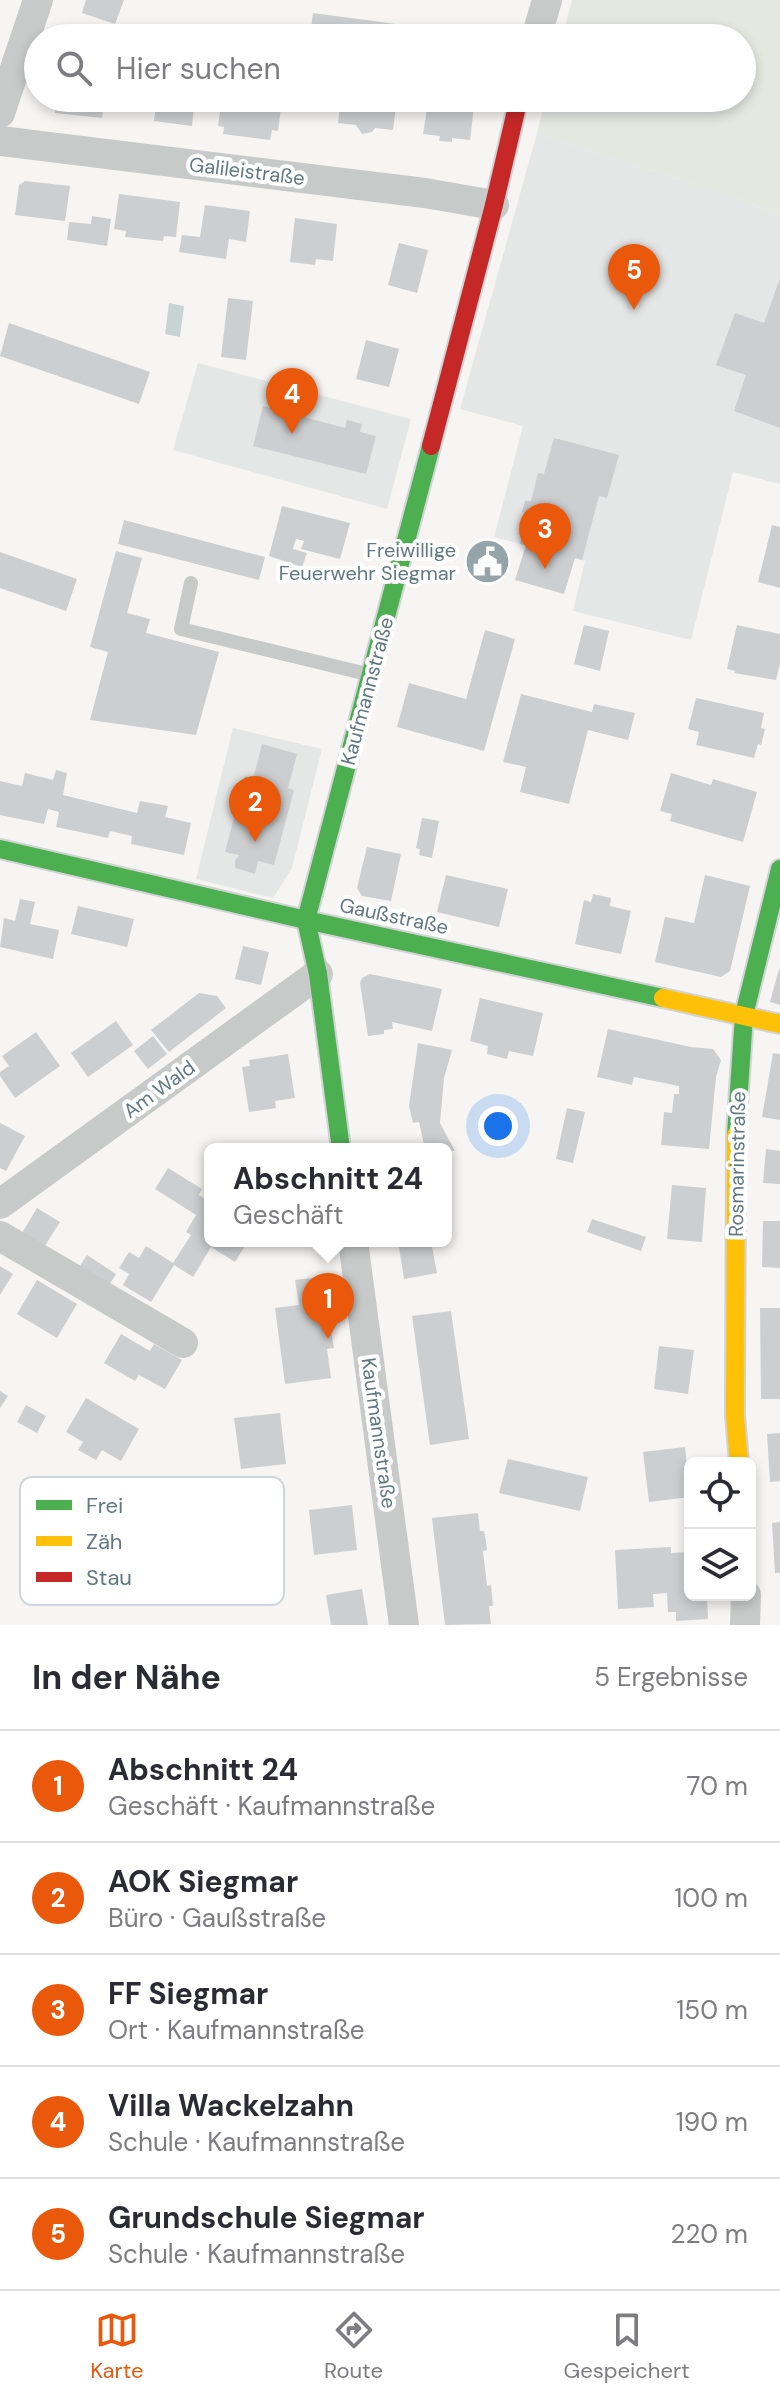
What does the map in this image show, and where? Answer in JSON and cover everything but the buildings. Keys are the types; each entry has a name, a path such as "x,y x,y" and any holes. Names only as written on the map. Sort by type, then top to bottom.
{"street":[{"path":"30,24 38,0"},
{"path":"540,24 547,0"},
{"path":"0,113 24,42"},
{"name":"Kaufmannstraße","path":"340,1143 318,974 306,920 516,112"},
{"name":"Galileistraße","path":"0,141 425,193 494,205"},
{"name":"Gaußstraße","path":"0,849 780,1024"},
{"name":"Rosmarinstraße","path":"738,1457 735,1415 736,1139 744,1015 780,869"},
{"name":"Am Wald","path":"0,1204 318,974"},
{"path":"0,1236 183,1343"},
{"name":"Kaufmannstraße","path":"354,1247 404,1625"},
{"path":"745,1625 746,1601"}],"lane":[{"path":"191,583 181,629 371,676"}],"shaded area":[{"path":"572,0 780,0 780,216 742,200 537,133 542,112 756,112 756,24 566,24"},
{"path":"537,133 742,200 780,216 780,484 733,472 691,640 573,611 585,561 494,537 523,426 460,409"},
{"path":"169,303 184,306 180,337 165,334"},
{"path":"198,363 411,419 387,509 173,450"},
{"path":"233,728 322,749 292,868 273,898 196,879"}],"traffic: fast":[{"path":"340,1143 318,974 306,920 431,446"},
{"path":"0,849 663,998"},
{"path":"736,1135 744,1015 780,869"}],"traffic: slow":[{"path":"663,998 780,1024"},
{"path":"736,1135 735,1415 738,1457"}],"traffic: jam":[{"path":"431,446 516,112"}],"place":[{"name":"Grundschule Siegmar","path":"634,310"},
{"name":"Villa Wackelzahn","path":"292,434"},
{"name":"Freiwillige Feuerwehr Siegmar","path":"487,562"},
{"name":"FF Siegmar","path":"545,569"},
{"name":"AOK Siegmar","path":"255,842"},
{"name":"Abschnitt 24","path":"328,1339"}]}
